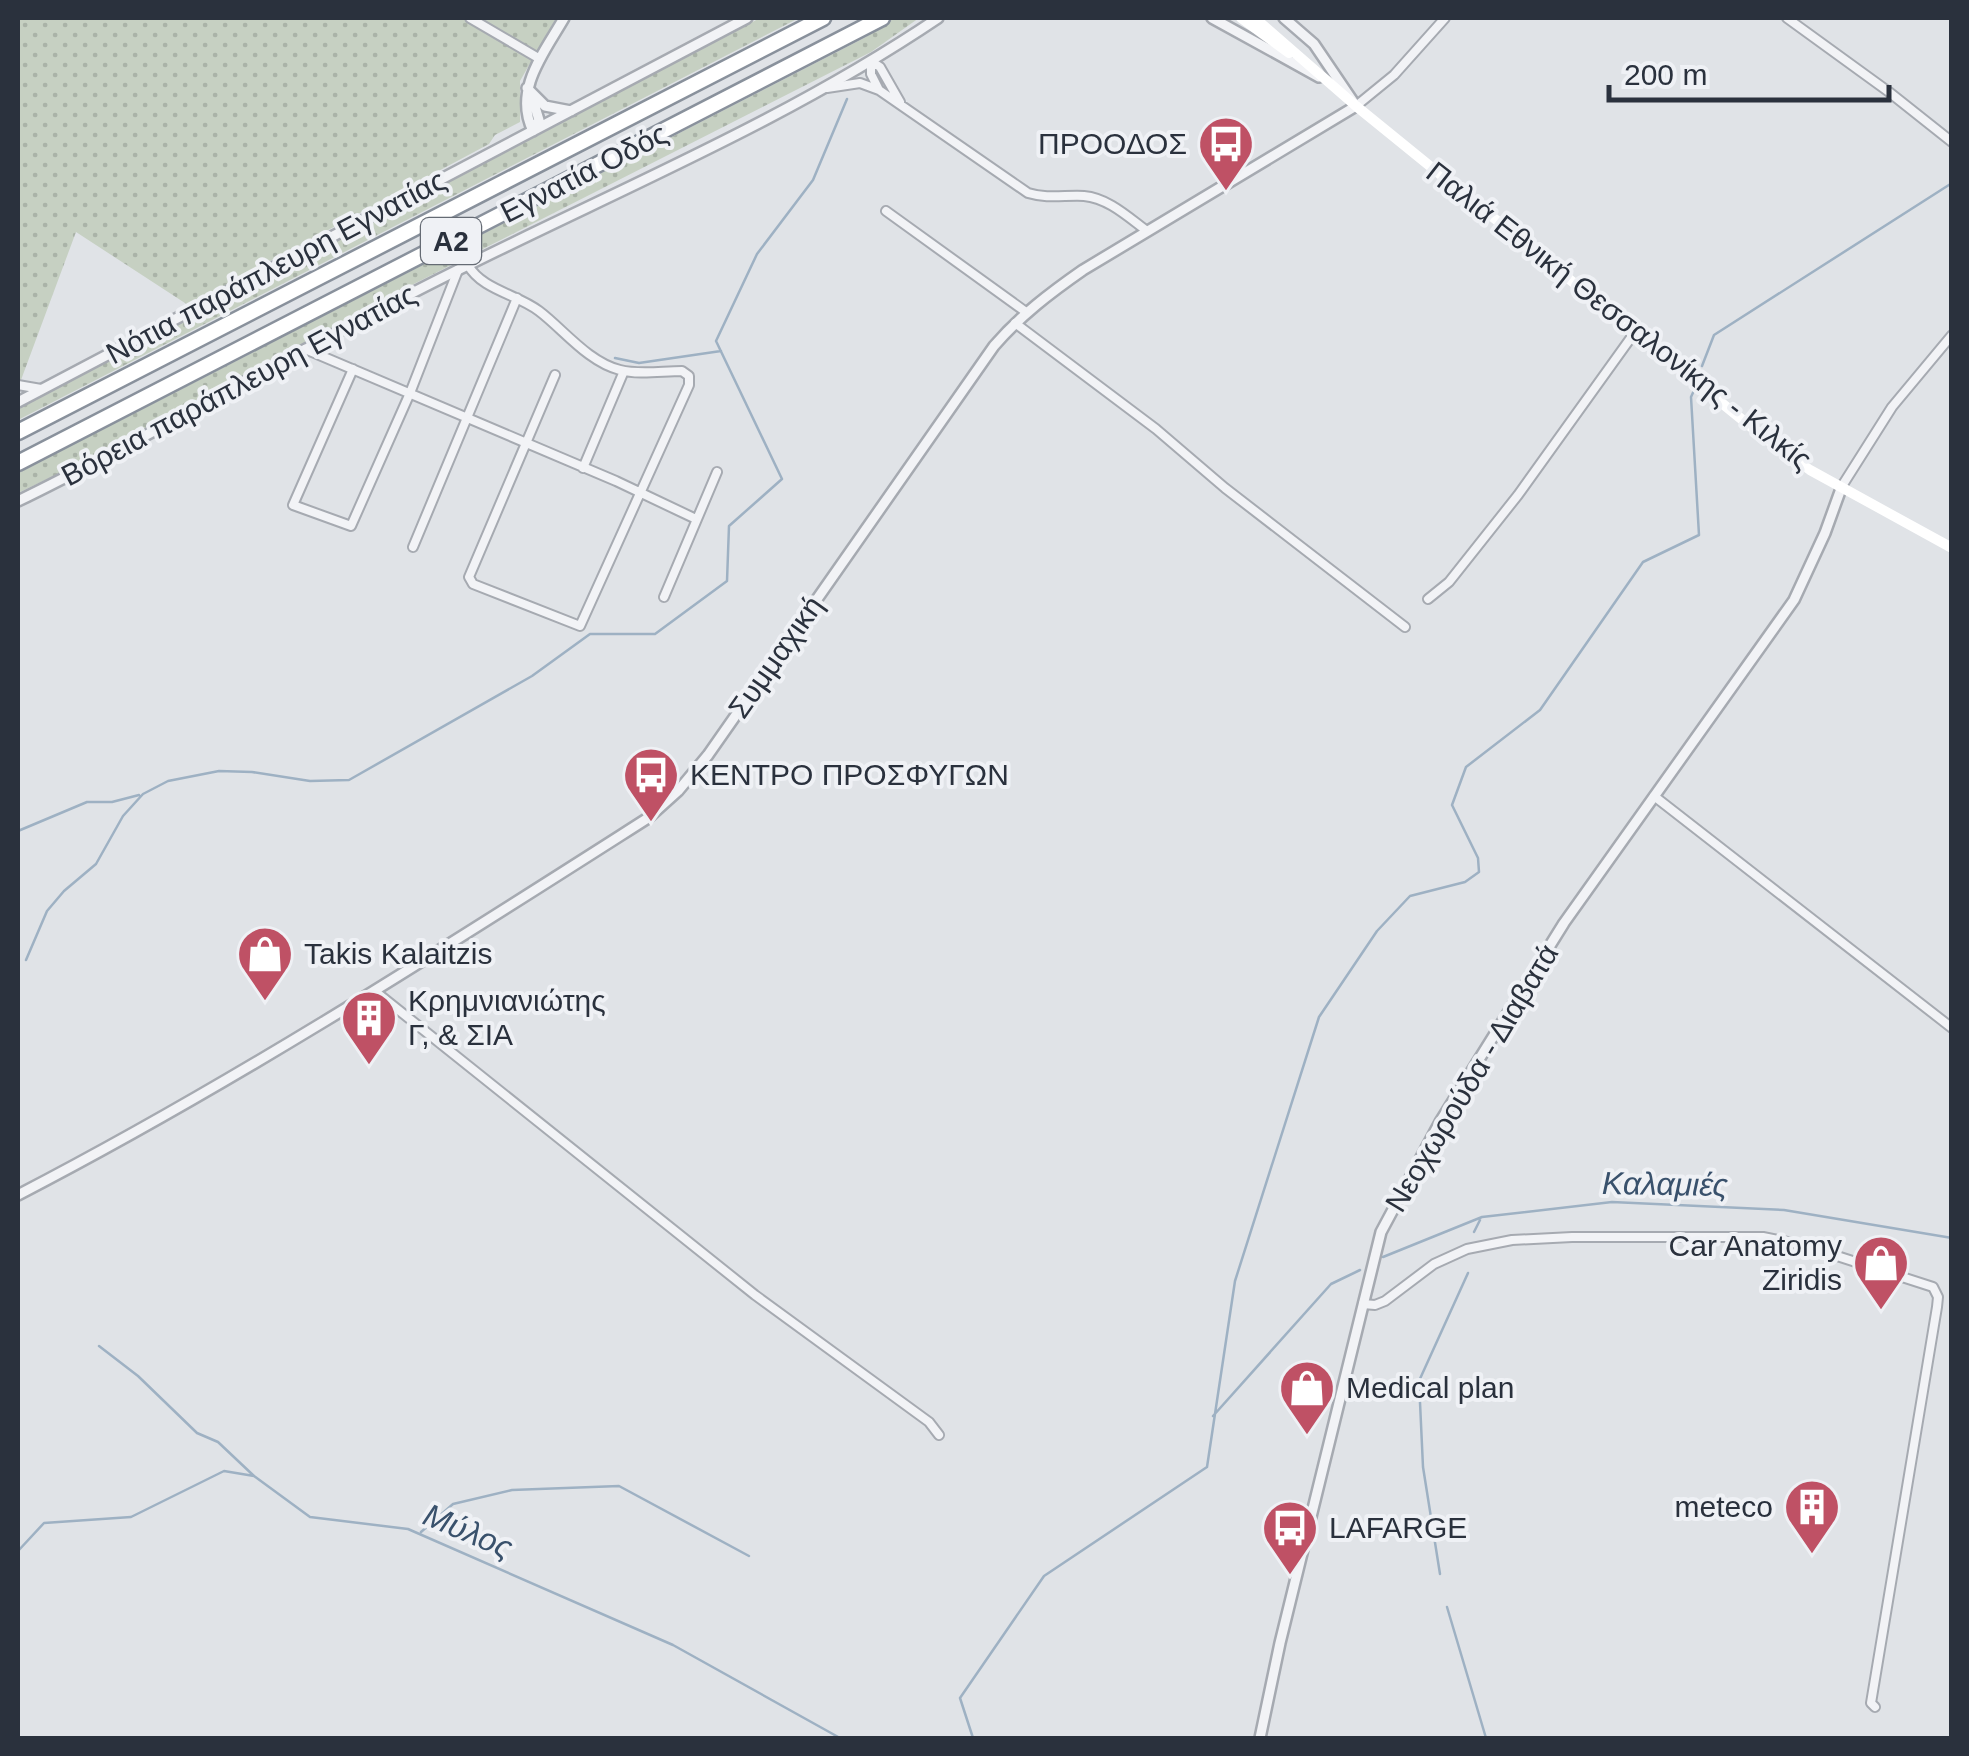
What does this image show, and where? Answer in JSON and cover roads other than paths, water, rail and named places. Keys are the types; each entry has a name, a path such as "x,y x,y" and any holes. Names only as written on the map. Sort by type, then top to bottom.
{"highway":[{"name":"Εγνατία Οδός","path":"18,432 823,18"},
{"name":"Εγνατία Οδός","path":"18,463 882,18"}],"main road":[{"name":"Παλιά Εθνική Θεσσαλονίκης - Κιλκίς","path":"1241,18 1303,61"},
{"name":"Παλιά Εθνική Θεσσαλονίκης - Κιλκίς","path":"1255,18 1356,106 1766,440 1952,548"}],"street":[{"path":"470,18 540,59"},
{"path":"533,131 524,104 540,59 564,18"},
{"path":"529,90 545,106 572,110 747,18"},
{"name":"Βόρεια παράπλευρη Εγνατίας","path":"18,501 468,264 722,144 938,18"},
{"path":"1212,18 1328,82"},
{"path":"1284,18 1314,44 1356,106"},
{"name":"Συμμαχική","path":"18,1195 123,1140 376,992 648,818 678,791 729,725 994,346 1015,323 1084,270 1356,106 1394,76 1445,18"},
{"path":"1787,18 1952,142"},
{"path":"871,60 871,74 879,90"},
{"path":"871,60 880,67 900,102"},
{"path":"819,90 860,83 879,90 1028,193 1048,198 1094,197 1147,231"},
{"name":"Νότια παράπλευρη Εγνατίας","path":"18,402 572,110"},
{"path":"886,212 1026,312"},
{"path":"468,264 478,278 540,311 611,366 682,372 690,380 580,626 474,584 468,577 555,375"},
{"path":"354,369 293,505 351,526 410,393 458,270"},
{"path":"413,547 517,298"},
{"path":"1015,323 1156,429 1225,488 1405,627"},
{"path":"1428,599 1449,582 1518,495 1635,332"},
{"path":"1842,486 1892,407 1952,335"},
{"path":"305,349 696,518"},
{"path":"583,468 624,370"},
{"path":"18,385 42,389"},
{"path":"664,597 717,472"},
{"name":"Νεοχωρούδα - Διαβατά","path":"1260,1738 1381,1232 1416,1162 1564,924 1794,600 1826,532 1842,486"},
{"path":"1654,796 1952,1028"},
{"path":"376,992 755,1295 928,1422 939,1435"},
{"path":"1363,1304 1375,1305 1385,1300 1434,1264 1467,1249 1512,1240 1572,1238 1763,1237 1803,1245 1933,1287 1937,1307 1871,1703 1876,1707"}],"waterway":[{"path":"26,960 47,911 96,864 123,816 143,794 168,781 219,771 310,781 349,780 532,676 590,634 655,634 727,581 729,526 782,479 716,341 757,254 813,180 847,99"},
{"path":"1702,366 1714,335 1952,183"},
{"path":"615,358 639,363 721,351"},
{"path":"973,1738 960,1698 1044,1576 1207,1467 1235,1281 1319,1017 1377,931 1410,896 1465,882 1479,872 1478,858 1452,805 1466,767 1540,710 1643,562 1699,535 1691,397 1696,386"},
{"path":"18,831 87,802 112,802 139,795"},
{"name":"Καλαμιές","path":"1383,1257 1482,1217 1612,1202 1784,1210 1952,1238"},
{"path":"1474,1232 1480,1220"},
{"name":"Καλαμιές","path":"1213,1416 1331,1284 1360,1270"},
{"path":"1440,1574 1423,1467 1419,1381 1468,1273"},
{"path":"99,1346 138,1376 197,1433 218,1442 254,1476"},
{"name":"Μύλος","path":"18,1551 44,1523 131,1517 224,1471 254,1476 310,1517 408,1529 673,1645 840,1738"},
{"path":"421,1532 453,1504 512,1490 619,1486 749,1556"},
{"path":"1447,1607 1486,1738"}],"place":[{"name":"ΠΡΟΟΔΟΣ","path":"1226,193"},
{"name":"ΚΕΝΤΡΟ ΠΡΟΣΦΥΓΩΝ","path":"651,824"},
{"name":"Takis Kalaitzis","path":"265,1003"},
{"name":"Κρημνιανιώτης Γ, & ΣΙΑ","path":"369,1067"},
{"name":"Car Anatomy Ziridis","path":"1881,1312"},
{"name":"Medical plan","path":"1307,1437"},
{"name":"meteco","path":"1812,1556"},
{"name":"LAFARGE","path":"1290,1577"}]}
